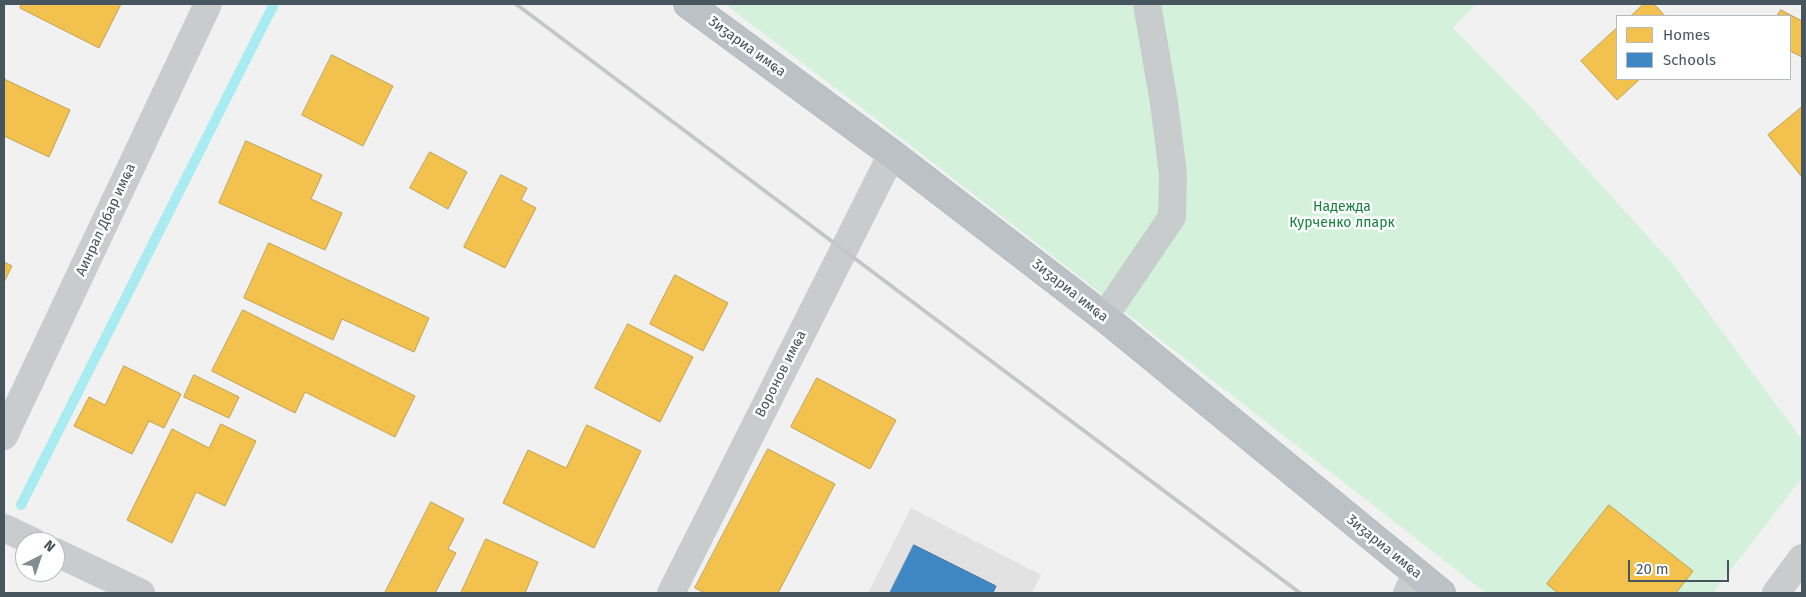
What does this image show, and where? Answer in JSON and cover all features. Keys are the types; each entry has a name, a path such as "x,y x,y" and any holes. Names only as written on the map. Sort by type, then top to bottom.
{"highway":[{"name":"Ӡиӡариа имҩа","path":"688,4 892,154 1104,316 1411,584 1441,593"}],"street":[{"name":"Аинрал Дбар имҩа","path":"4,436 208,4"},
{"path":"1104,316 1172,217 1173,174 1164,103 1147,4"},
{"name":"Воронов имҩа","path":"671,593 892,154"},
{"path":"65,557 141,593"},
{"path":"1776,593 1802,558"}],"shaded area":[{"path":"911,508 1041,575 1032,593 868,593"}],"green space":[{"name":"Надежда Курченко лпарк","path":"725,4 1476,4 1453,28 1524,100 1671,262 1802,440 1802,478 1713,593 1486,593 914,148"}],"building: Homes":[{"path":"22,4 121,4 99,48 20,8"},
{"path":"1644,4 1654,4 1664,15 1632,15"},
{"path":"1781,10 1791,15 1778,15"},
{"path":"1791,15 1802,21 1802,57 1791,52"},
{"path":"1616,29 1616,80 1639,80 1617,100 1581,61"},
{"path":"332,55 393,86 363,146 302,115"},
{"path":"4,79 70,110 49,157 4,136"},
{"path":"1802,107 1802,177 1768,135"},
{"path":"246,141 322,175 311,199 342,213 325,250 219,203"},
{"path":"430,152 467,172 448,209 410,188"},
{"path":"501,175 527,188 521,200 536,208 505,268 464,247"},
{"path":"269,243 429,318 414,352 342,319 333,340 244,298"},
{"path":"4,262 12,266 4,282"},
{"path":"675,275 728,303 703,351 650,324"},
{"path":"243,310 415,396 395,437 305,392 295,413 212,371"},
{"path":"628,324 693,357 660,422 595,388"},
{"path":"124,366 181,394 164,428 149,421 132,454 74,426 89,397 105,405"},
{"path":"194,375 239,397 229,418 184,397"},
{"path":"817,378 896,420 870,469 791,427"},
{"path":"221,424 256,441 225,506 196,492 172,543 127,520 172,429 209,448"},
{"path":"587,425 641,451 594,548 503,503 528,450 566,468"},
{"path":"768,449 835,484 778,593 705,593 695,588"},
{"path":"431,502 464,519 448,549 456,553 435,593 385,593"},
{"path":"1609,505 1693,571 1676,593 1558,593 1547,584"},
{"path":"486,539 538,562 525,593 461,593"}],"building: Schools":[{"path":"914,545 996,586 993,593 890,593"}],"waterway":[{"path":"21,505 274,4"}],"railway":[{"path":"516,4 1300,593"}]}
